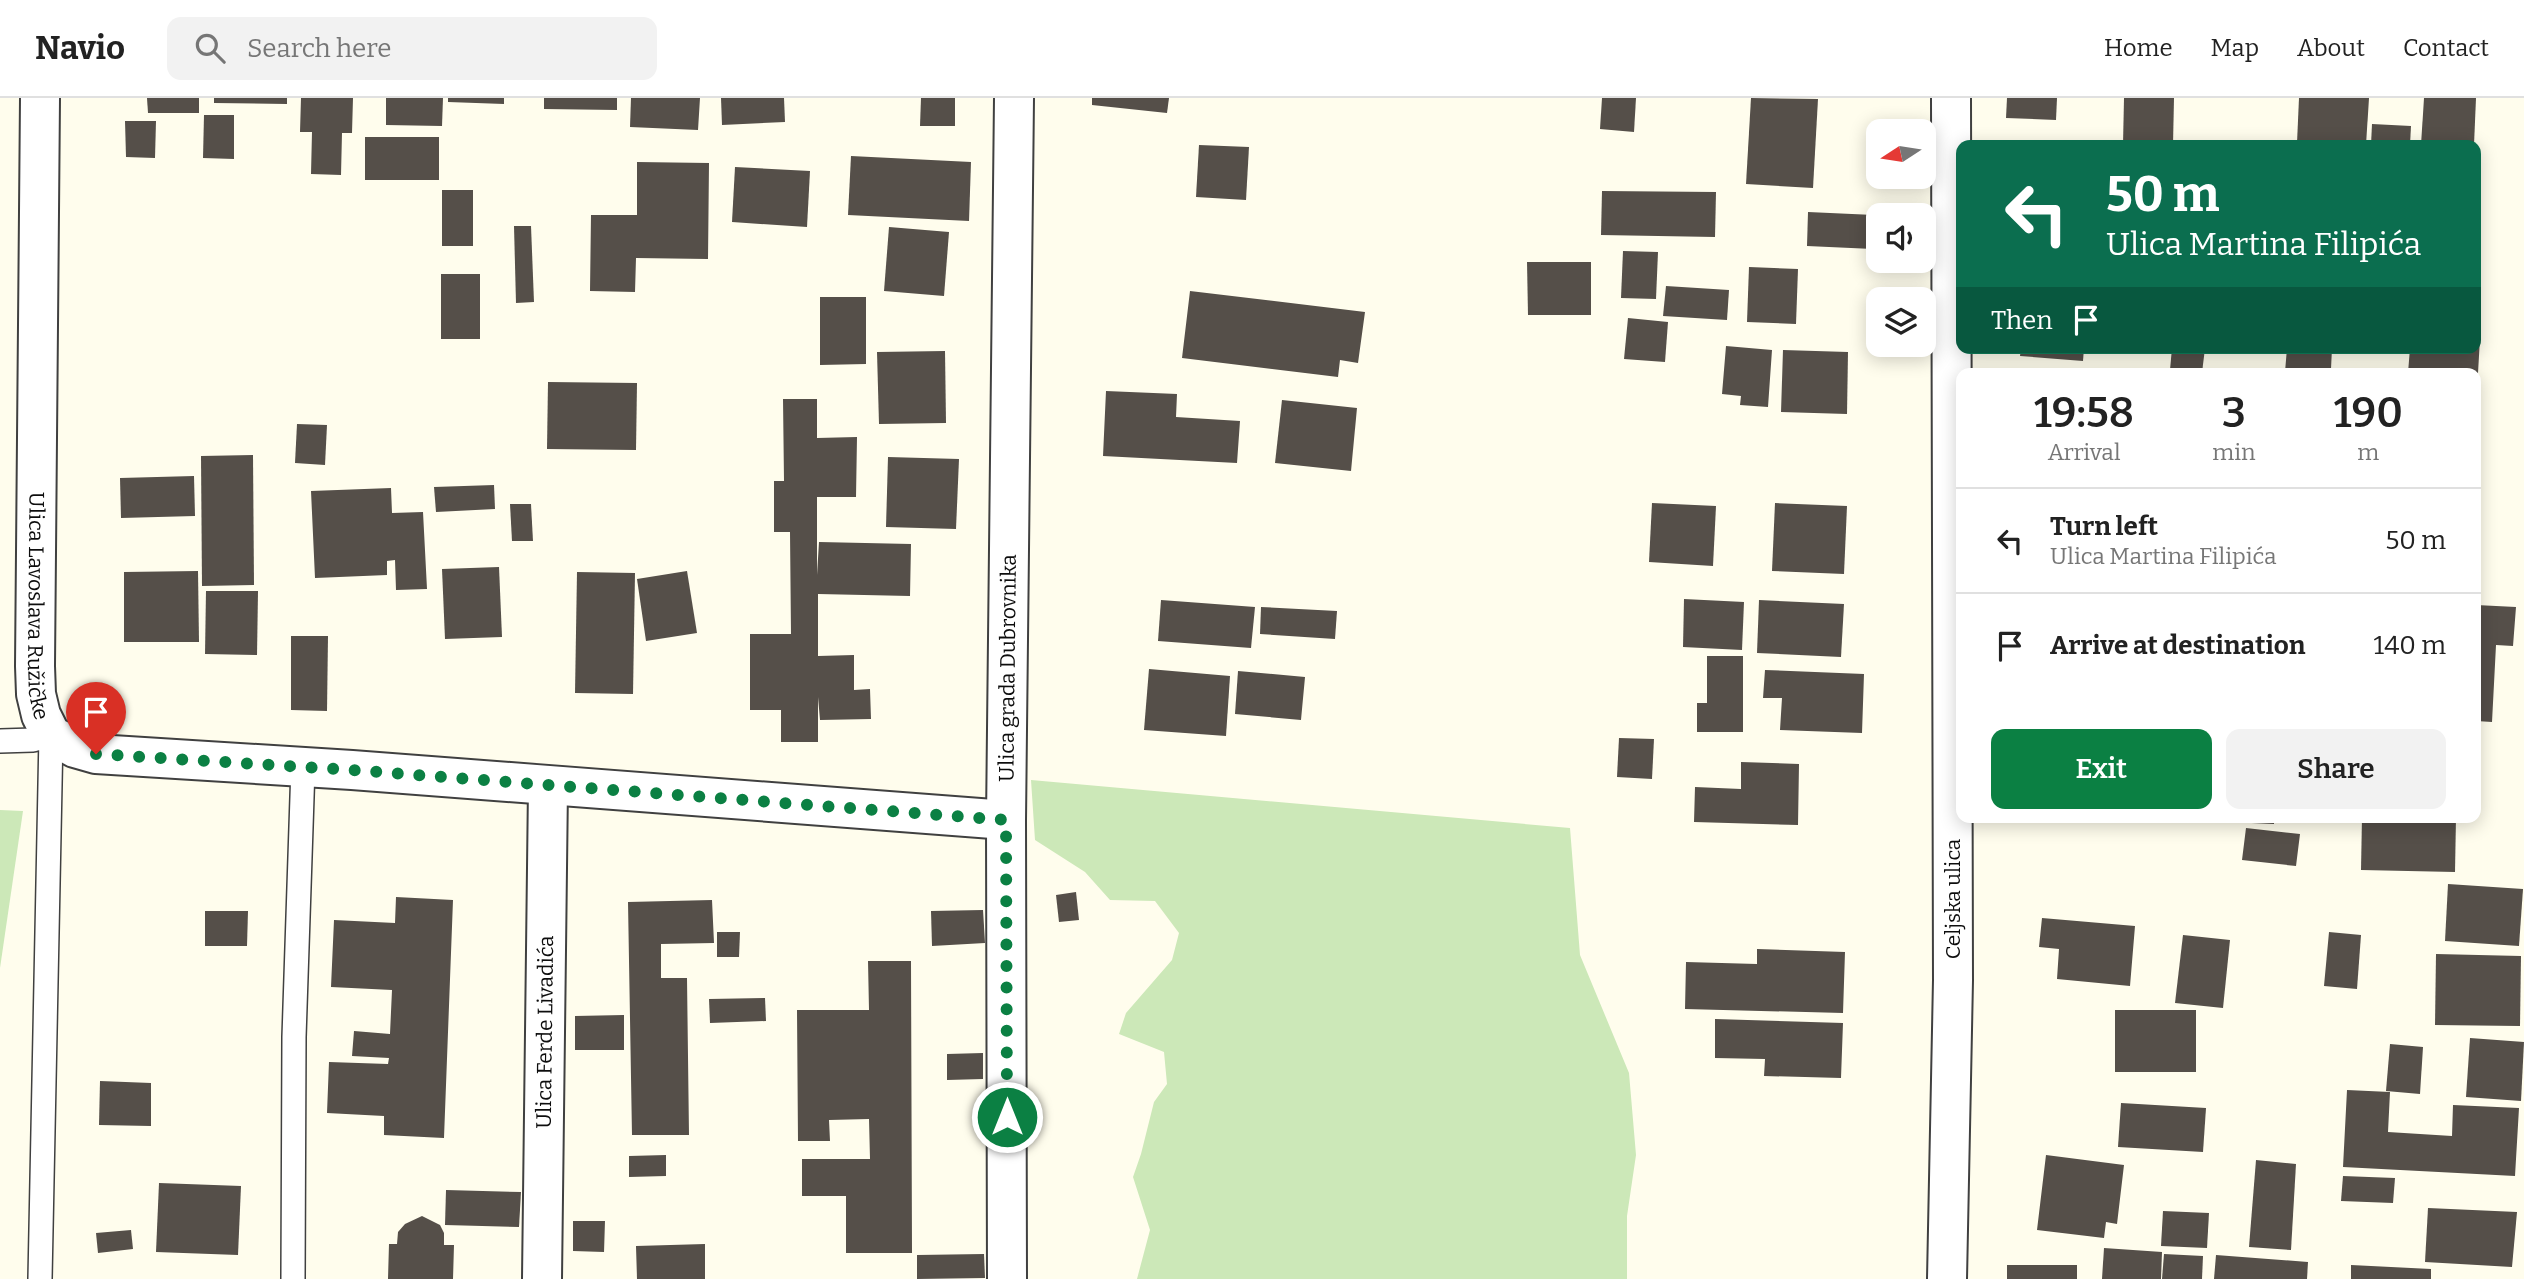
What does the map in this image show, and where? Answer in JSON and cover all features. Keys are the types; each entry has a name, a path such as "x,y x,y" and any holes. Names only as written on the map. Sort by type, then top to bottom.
{"street":[{"name":"Ulica Lavoslava Ružičke","path":"40,98 35,666 36,694 41,715 51,735"},
{"name":"Ulica grada Dubrovnika","path":"1007,1279 1006,820 1014,98"},
{"name":"Celjska ulica","path":"1947,1279 1953,938 1951,98"},
{"path":"51,735 75,748 96,754 1006,820"},
{"name":"Ulica Ferde Livadića","path":"542,1279 548,786"}],"lane":[{"path":"0,741 33,740 51,735"},
{"name":"Ulica Lavoslava Ružičke","path":"40,1279 51,735"},
{"path":"293,1279 294,1037 303,767"}],"green space":[{"path":"1031,780 1570,828 1580,955 1629,1073 1636,1155 1627,1216 1627,1279 1137,1279 1150,1230 1133,1177 1154,1102 1167,1084 1164,1052 1119,1034 1126,1013 1172,960 1179,933 1155,901 1110,900 1085,872 1035,840"},
{"path":"0,810 23,811 0,968"}],"building":[{"path":"147,98 199,98 199,113 148,113"},
{"path":"214,98 287,98 287,104 214,103"},
{"path":"301,98 353,98 352,133 342,133 341,175 311,174 312,132 300,132"},
{"path":"386,98 443,98 442,126 386,125"},
{"path":"448,98 504,98 504,104 448,102"},
{"path":"544,98 617,98 617,110 544,109"},
{"path":"631,98 700,98 698,130 630,127"},
{"path":"721,98 784,98 785,122 722,125"},
{"path":"921,98 955,98 955,126 920,126"},
{"path":"1092,98 1169,98 1167,113 1092,105"},
{"path":"1602,98 1636,98 1634,132 1600,129"},
{"path":"1751,98 1818,99 1813,188 1746,184"},
{"path":"2007,98 2057,98 2056,120 2006,118"},
{"path":"2124,98 2174,98 2173,140 2123,140"},
{"path":"2299,98 2369,98 2366,140 2297,140"},
{"path":"2424,98 2476,98 2474,140 2421,140"},
{"path":"204,115 234,115 234,159 203,158"},
{"path":"125,121 156,121 155,158 126,157"},
{"path":"2372,124 2411,126 2410,140 2371,140"},
{"path":"365,137 439,137 439,180 365,180"},
{"path":"1199,145 1249,147 1246,200 1196,197"},
{"path":"851,156 971,162 969,221 848,215"},
{"path":"637,162 709,163 708,259 636,258 635,292 590,291 591,215 637,215"},
{"path":"735,167 810,171 807,227 732,222"},
{"path":"442,190 473,190 473,246 442,246"},
{"path":"1602,191 1716,192 1715,237 1601,235"},
{"path":"1808,212 1866,215 1866,249 1807,246"},
{"path":"514,226 531,226 534,302 516,303"},
{"path":"889,227 949,232 944,296 884,291"},
{"path":"1623,251 1658,252 1656,299 1621,298"},
{"path":"1527,262 1591,262 1591,315 1528,315"},
{"path":"1749,267 1798,269 1796,324 1747,322"},
{"path":"441,274 480,274 480,339 441,339"},
{"path":"1666,286 1729,290 1727,320 1663,316"},
{"path":"1190,291 1365,312 1358,363 1340,360 1338,377 1182,358"},
{"path":"820,297 866,297 866,364 820,365"},
{"path":"1628,318 1668,322 1665,362 1624,359"},
{"path":"1726,346 1772,350 1768,407 1740,405 1741,396 1722,394"},
{"path":"1783,350 1848,352 1847,414 1781,412"},
{"path":"945,351 946,423 879,424 877,352"},
{"path":"2020,354 2084,354 2083,361"},
{"path":"2171,354 2204,354 2203,368 2170,368"},
{"path":"2286,354 2332,354 2331,368 2285,368"},
{"path":"2410,354 2479,354 2478,368 2408,368"},
{"path":"548,382 637,383 636,450 547,449"},
{"path":"1106,391 1177,394 1176,417 1240,421 1237,463 1103,456"},
{"path":"783,399 817,399 817,438 857,437 856,497 817,497 817,575 819,542 911,544 910,596 818,594 818,656 854,655 854,690 870,689 871,719 820,720 818,697 818,742 781,742 781,710 750,710 750,634 791,634 790,532 774,532 774,481 784,481"},
{"path":"1282,400 1357,408 1351,471 1275,463"},
{"path":"297,424 327,425 325,465 295,463"},
{"path":"253,455 254,585 202,586 201,456"},
{"path":"888,457 959,459 956,529 886,527"},
{"path":"194,476 195,516 121,518 120,478"},
{"path":"494,485 495,509 436,512 434,487"},
{"path":"391,488 392,513 423,512 427,589 396,590 395,560 387,561 387,575 315,578 311,491"},
{"path":"1652,503 1716,506 1713,566 1649,562"},
{"path":"1775,503 1847,506 1844,574 1772,571"},
{"path":"510,504 531,504 533,541 512,541"},
{"path":"499,567 502,637 445,639 442,569"},
{"path":"198,571 199,642 124,642 124,572"},
{"path":"687,571 697,633 646,641 637,579"},
{"path":"577,572 635,573 633,694 575,693"},
{"path":"206,591 258,591 257,655 205,654"},
{"path":"1684,599 1744,602 1742,650 1683,647"},
{"path":"1161,600 1255,607 1251,648 1158,641"},
{"path":"1759,600 1844,604 1841,657 1757,653"},
{"path":"2481,605 2516,607 2513,646 2496,645 2492,722 2481,721"},
{"path":"1261,607 1337,611 1335,639 1260,634"},
{"path":"291,636 328,636 327,711 291,710"},
{"path":"1707,656 1743,656 1743,732 1697,732 1697,703 1707,703"},
{"path":"1149,669 1230,676 1226,736 1144,730"},
{"path":"1765,670 1864,674 1862,733 1780,730 1782,698 1763,698"},
{"path":"1238,671 1305,677 1301,720 1235,714"},
{"path":"1619,738 1654,739 1652,779 1617,777"},
{"path":"1741,762 1799,764 1798,825 1694,822 1695,787 1741,789"},
{"path":"2362,823 2456,823 2455,872 2361,870"},
{"path":"2246,828 2300,834 2296,866 2242,860"},
{"path":"2448,884 2523,889 2519,946 2445,941"},
{"path":"1076,892 1079,920 1059,922 1056,895"},
{"path":"396,897 453,900 444,1138 384,1135 384,1116 327,1113 329,1062 388,1064 389,1058 352,1056 354,1031 390,1034 392,990 331,987 334,920 395,923"},
{"path":"712,900 714,943 661,944 661,978 687,978 689,1135 632,1135 628,902"},
{"path":"983,910 985,943 932,946 931,911"},
{"path":"205,911 248,911 247,946 205,946"},
{"path":"2042,918 2135,926 2130,986 2057,979 2059,949 2039,947"},
{"path":"717,932 740,932 739,957 717,957"},
{"path":"2329,932 2361,935 2357,989 2324,986"},
{"path":"2183,935 2230,940 2223,1008 2175,1003"},
{"path":"1757,949 1845,952 1843,1013 1685,1009 1686,962 1757,964"},
{"path":"2436,954 2521,956 2520,1026 2435,1025"},
{"path":"868,961 911,961 912,1253 846,1253 846,1196 802,1196 802,1159 870,1159 869,1119 829,1120 830,1141 798,1141 797,1010 869,1010"},
{"path":"765,998 766,1021 710,1023 709,999"},
{"path":"2115,1010 2196,1010 2196,1072 2115,1072"},
{"path":"624,1015 624,1050 575,1050 575,1016"},
{"path":"1715,1019 1843,1023 1841,1078 1764,1076 1765,1059 1715,1058"},
{"path":"2470,1038 2524,1042 2521,1101 2466,1097"},
{"path":"2390,1044 2423,1047 2420,1094 2386,1091"},
{"path":"983,1053 983,1079 947,1080 947,1054"},
{"path":"100,1081 151,1083 151,1126 99,1125"},
{"path":"2347,1090 2390,1092 2388,1132 2452,1136 2453,1105 2519,1108 2515,1176 2343,1167"},
{"path":"2121,1103 2206,1108 2203,1152 2118,1147"},
{"path":"666,1155 666,1176 629,1177 629,1156"},
{"path":"2046,1155 2124,1165 2117,1224 2106,1222 2104,1238 2037,1230"},
{"path":"2256,1160 2296,1164 2291,1250 2249,1247"},
{"path":"2343,1176 2395,1178 2393,1203 2341,1201"},
{"path":"159,1183 241,1186 238,1255 156,1252"},
{"path":"446,1190 521,1192 519,1227 445,1225"},
{"path":"2428,1208 2517,1212 2512,1267 2425,1262"},
{"path":"2163,1211 2209,1213 2207,1248 2161,1246"},
{"path":"422,1216 440,1225 444,1233 444,1245 454,1245 453,1279 388,1279 389,1244 397,1244 398,1232 405,1224"},
{"path":"573,1221 605,1221 604,1252 573,1251"},
{"path":"131,1230 133,1249 98,1253 96,1233"},
{"path":"705,1244 705,1279 637,1279 636,1246"},
{"path":"2104,1248 2162,1252 2161,1279 2102,1279"},
{"path":"984,1254 985,1278 917,1279 917,1255"},
{"path":"2164,1254 2203,1256 2202,1279 2162,1279"},
{"path":"2216,1255 2308,1262 2307,1279 2214,1279"},
{"path":"2007,1265 2077,1265 2077,1279 2007,1279"},
{"path":"2351,1265 2431,1269 2431,1279 2351,1279"}],"route":[{"path":"96,754 352,770 1006,820 1007,1117"}]}
